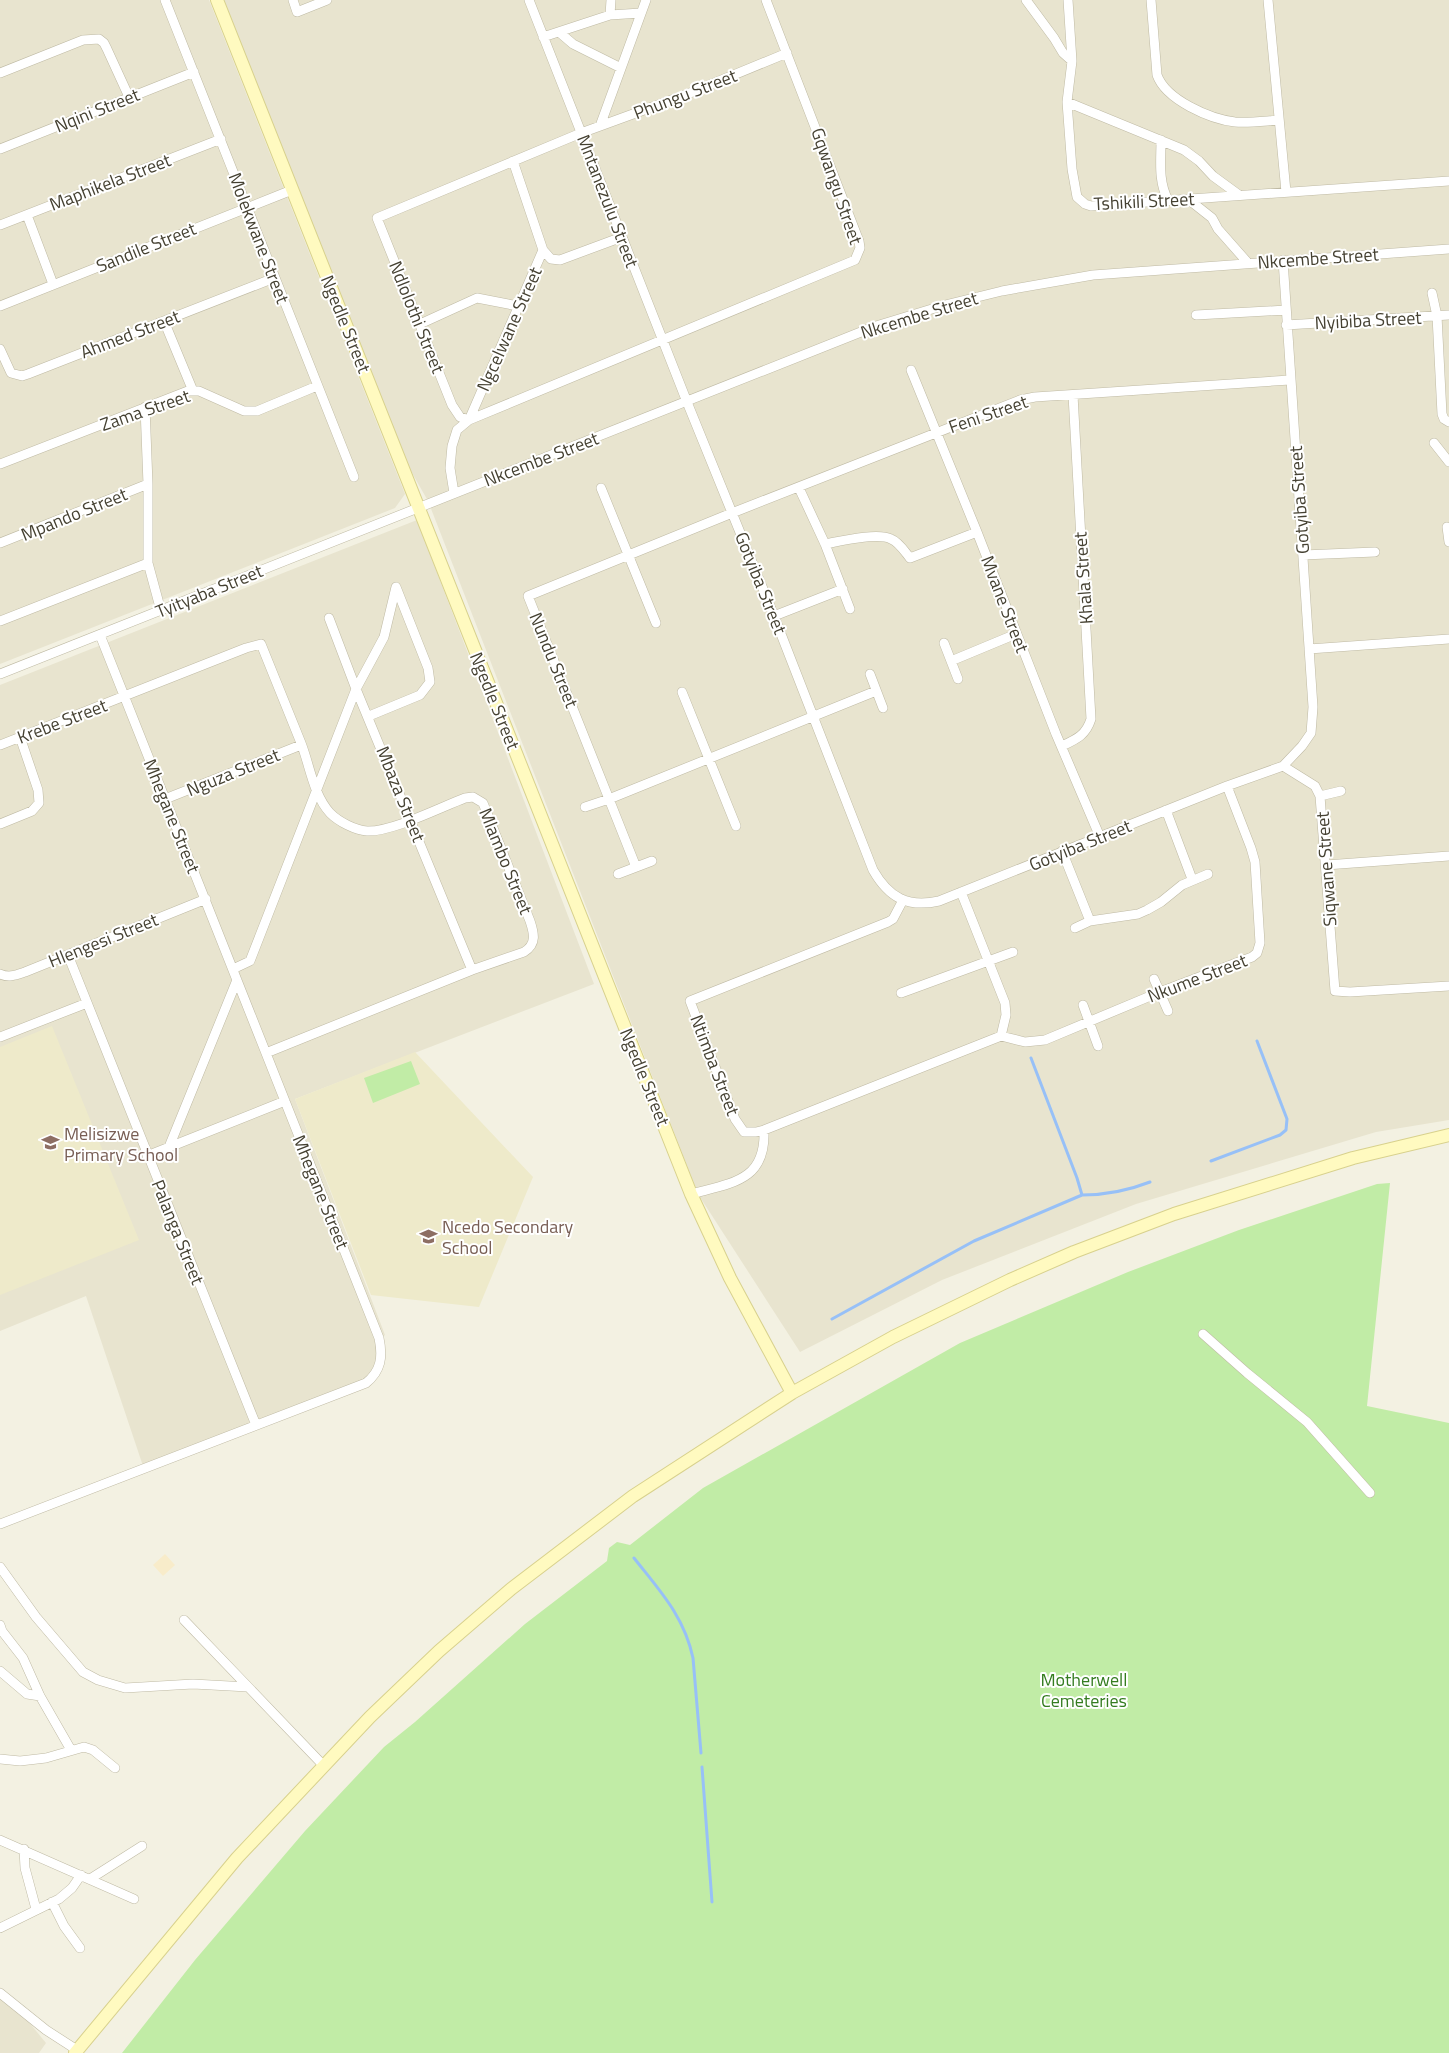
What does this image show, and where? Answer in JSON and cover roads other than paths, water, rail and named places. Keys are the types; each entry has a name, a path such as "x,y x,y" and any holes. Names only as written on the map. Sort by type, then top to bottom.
{"main road":[{"name":"Ngedle Street","path":"217,0 691,1194 730,1278 792,1393"},
{"path":"76,2052 237,1858 370,1717 439,1652 556,1554 633,1496 792,1393 893,1338 1010,1280 1126,1231 1203,1204 1353,1158 1449,1135"}],"street":[{"name":"Molekwane Street","path":"166,0 354,477"},
{"path":"293,0 297,12 327,0"},
{"name":"Mntanezulu Street","path":"529,0 687,402"},
{"path":"610,16 611,0"},
{"path":"600,126 646,0"},
{"name":"Gqwangu Street","path":"662,340 850,264 856,260 858,255 860,241 766,0"},
{"path":"1026,0 1063,53 1072,61"},
{"name":"Tshikili Street","path":"1068,0 1072,61 1067,102 1075,191 1076,197 1081,201 1092,206 1449,181"},
{"path":"1150,0 1157,75 1160,83 1167,91 1188,104 1222,120 1248,122 1279,120"},
{"path":"1268,0 1286,192"},
{"path":"543,36 610,16 641,13"},
{"path":"559,32 573,44 621,68"},
{"path":"0,73 83,40 99,40 104,43 129,97"},
{"name":"Phungu Street","path":"582,133 685,95 787,53"},
{"name":"Nqini Street","path":"0,149 194,72"},
{"path":"1067,102 1184,150 1199,161 1212,176 1239,195"},
{"name":"Ndlolothi Street","path":"469,420 460,417 452,405 377,218 582,133"},
{"name":"Maphikela Street","path":"0,225 221,139"},
{"path":"1160,140 1160,180 1168,200"},
{"name":"Ngcelwane Street","path":"454,493 450,468 452,446 457,430 469,420 543,250 513,161"},
{"name":"Sandile Street","path":"0,306 292,190"},
{"path":"1188,199 1212,218 1218,229 1248,263"},
{"path":"27,215 53,284"},
{"path":"543,250 551,259 560,260 622,236"},
{"name":"Nkcembe Street","path":"418,507 876,326 945,305 1002,291 1093,275 1449,249"},
{"name":"Gotyiba Street","path":"687,402 774,616 873,870 888,892 903,900 927,904 939,901 1227,786 1283,766 1302,746 1311,733 1313,707 1283,260"},
{"name":"Ahmed Street","path":"0,349 11,373 22,376 274,278"},
{"path":"1432,293 1437,316 1442,414 1444,419 1449,422"},
{"path":"420,324 477,298 518,306"},
{"path":"1196,315 1286,310"},
{"name":"Nyibiba Street","path":"1286,325 1449,316"},
{"path":"164,321 194,391"},
{"path":"469,420 662,340"},
{"name":"Mvane Street","path":"911,370 1016,634 1100,837"},
{"name":"Feni Street","path":"732,513 1020,400 1035,397 1290,380"},
{"name":"Zama Street","path":"0,464 145,407 194,391 250,412 257,411 317,386"},
{"name":"Khala Street","path":"1062,746 1082,737 1091,719 1073,395"},
{"path":"145,407 148,484 148,563 161,610"},
{"path":"1434,443 1449,462"},
{"name":"Mpando Street","path":"0,543 148,484"},
{"path":"601,488 656,623"},
{"path":"799,488 825,544 850,609"},
{"name":"Tyityaba Street","path":"0,674 418,507"},
{"name":"Nundu Street","path":"636,867 528,596 732,513"},
{"path":"1447,527 1449,542"},
{"path":"825,544 880,536 889,537 896,541 910,558 977,532"},
{"path":"1303,555 1376,552"},
{"path":"0,622 148,563"},
{"path":"233,970 250,961 356,689 384,637 396,587 428,668 430,682 420,695 368,716"},
{"path":"774,616 843,589"},
{"name":"Mbaza Street","path":"329,618 356,689 472,970"},
{"path":"951,661 1016,634"},
{"name":"Mhegane Street","path":"0,1524 366,1383 375,1376 381,1359 379,1338 100,635"},
{"path":"1309,649 1449,639"},
{"path":"944,643 958,679"},
{"name":"Mlambo Street","path":"125,697 246,648 261,644 302,745 316,792 329,812 338,820 354,828 366,831 382,829 464,798 473,797 483,802 530,920 534,937 530,948 524,952 472,970 266,1053"},
{"path":"870,674 883,708"},
{"path":"585,808 876,691"},
{"path":"682,692 736,826"},
{"name":"Krebe Street","path":"0,745 125,697"},
{"path":"0,824 32,811 39,803 38,790 20,738"},
{"name":"Nguza Street","path":"165,799 302,745"},
{"name":"Siqwane Street","path":"1283,766 1315,786 1320,796 1335,991 1350,992 1449,986"},
{"name":"Nkume Street","path":"1001,1036 1025,1042 1038,1042 1252,957 1259,950 1260,935 1255,862 1227,786"},
{"path":"1320,796 1341,791"},
{"path":"1166,810 1192,879"},
{"path":"1062,851 1090,921"},
{"path":"1326,865 1449,856"},
{"path":"618,874 652,862"},
{"path":"1075,928 1090,921 1138,914 1162,902 1175,889 1192,879 1208,874"},
{"path":"961,892 1006,1009 1001,1036"},
{"name":"Hlengesi Street","path":"0,974 12,976 206,899"},
{"name":"Ntimba Street","path":"903,900 896,913 888,922 690,1001 740,1128 744,1132 750,1133 764,1130 1001,1036"},
{"path":"902,993 1013,952"},
{"name":"Palanga Street","path":"68,955 256,1425"},
{"path":"1154,979 1168,1011"},
{"path":"169,1147 237,980"},
{"path":"0,1037 87,1003"},
{"path":"1083,1005 1098,1046"},
{"path":"147,1156 285,1101"},
{"path":"691,1194 736,1181 756,1167 764,1150 764,1130"},
{"path":"1203,1334 1307,1422 1370,1493"},
{"path":"0,1567 36,1618 83,1672 98,1680 126,1688 193,1684 248,1686"},
{"path":"184,1620 323,1765"},
{"path":"0,1625 2,1631 23,1658 40,1696 71,1750"},
{"path":"0,1671 27,1694 40,1696"},
{"path":"0,1759 20,1761 46,1758 84,1748 93,1750 115,1768"},
{"path":"0,1840 134,1899"},
{"path":"90,1879 142,1846"},
{"path":"24,1849 26,1875 36,1910"},
{"path":"0,1928 59,1899 72,1888 81,1875"},
{"path":"52,1902 64,1926 80,1948"},
{"path":"0,1993 76,2052"}],"waterway":[{"path":"1211,1161 1280,1135 1286,1130 1287,1119 1257,1041"},
{"path":"832,1319 974,1241 1082,1195 1031,1058"},
{"path":"1082,1195 1117,1192 1150,1182"},
{"path":"634,1558 670,1605 684,1629 689,1643 693,1658 701,1753"},
{"path":"702,1767 712,1902"}],"place":[{"name":"Melisizwe Primary School","path":"50,1143"},
{"name":"Ncedo Secondary School","path":"428,1236"}],"park label":[{"name":"Motherwell Cemeteries","path":"1084,1689"}]}
